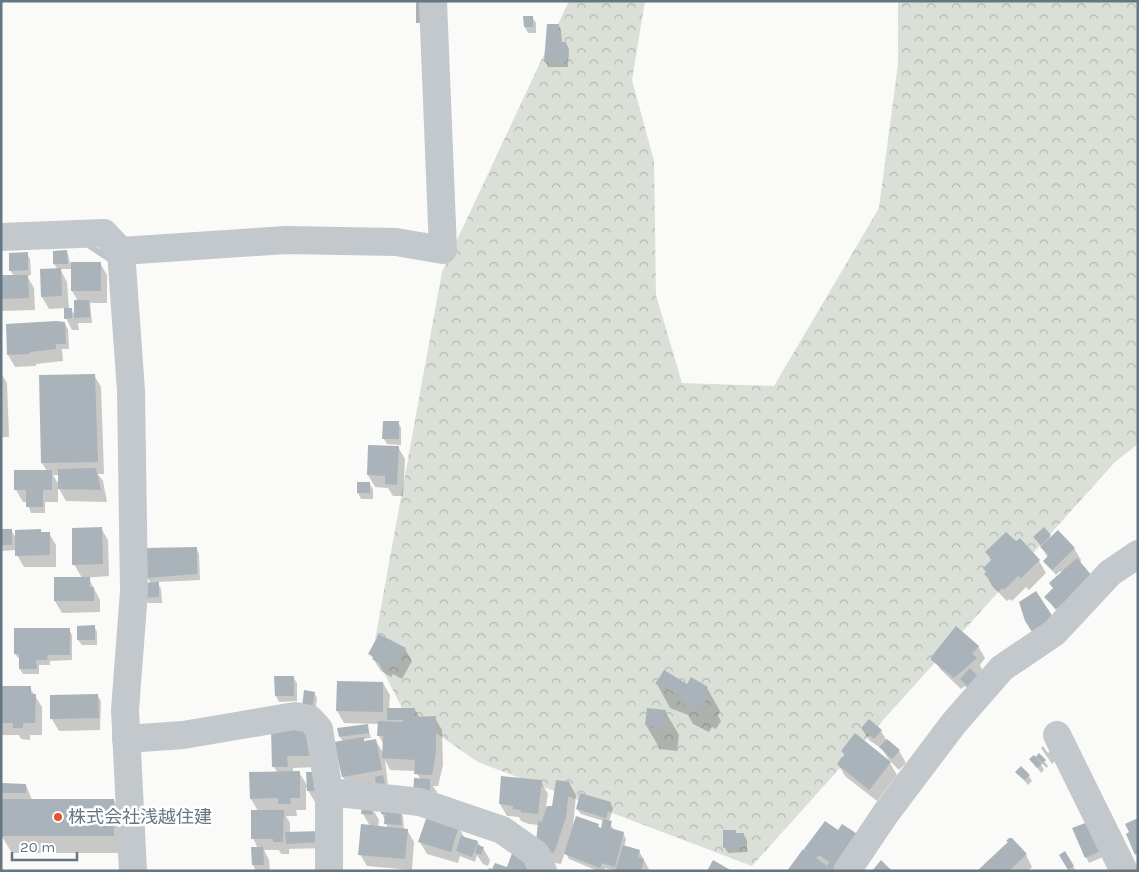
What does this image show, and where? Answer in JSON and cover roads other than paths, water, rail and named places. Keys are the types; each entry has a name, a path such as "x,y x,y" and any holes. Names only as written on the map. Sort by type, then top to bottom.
{"street":[{"path":"121,251 286,240 396,242 443,250 434,1"},
{"path":"1,237 104,233 121,251 131,391 134,591 125,710 133,871"},
{"path":"846,871 886,813 954,723 1002,668 1054,632 1110,573 1138,554"},
{"path":"126,738 183,735 295,716 310,719 319,729 329,792 329,871"},
{"path":"1057,735 1124,871"},
{"path":"329,792 420,802 502,830 536,854 543,871"}],"waterway":[{"path":"85,243 111,260 112,263"}],"place":[{"name":"株式会社浅越住建","path":"58,817"}]}
